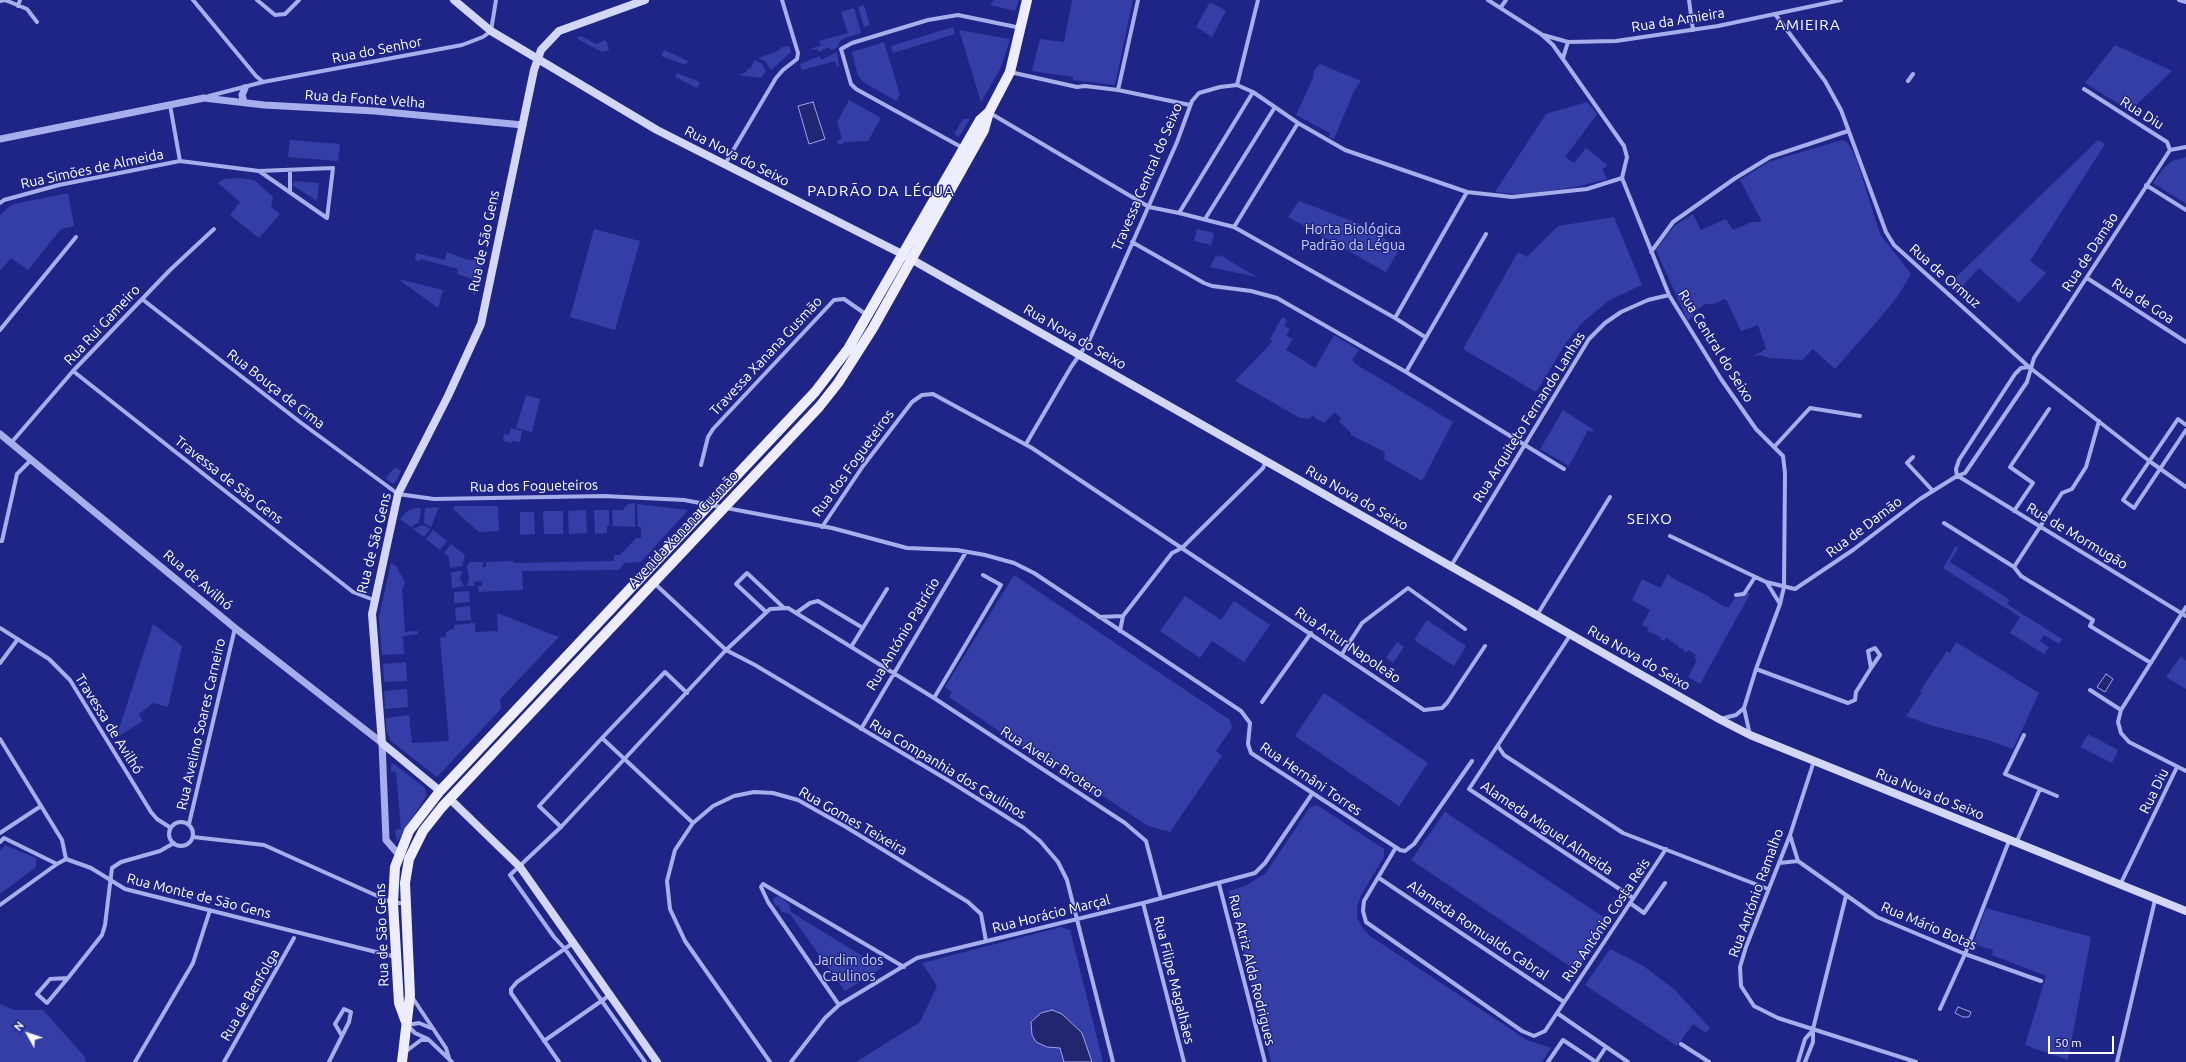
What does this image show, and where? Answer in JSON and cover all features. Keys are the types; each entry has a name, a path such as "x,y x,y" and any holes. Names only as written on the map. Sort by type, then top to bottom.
{"main road":[{"name":"Rua Nova do Seixo","path":"454,0 491,31 537,60 657,130 908,258 1719,719 1750,735 2012,843 2186,912"},
{"name":"Rua de São Gens","path":"382,743 373,628 374,600 398,494 448,396 481,324 537,60 541,50 558,31 645,0"},
{"path":"908,258 984,130 990,112 1010,72 1027,0"},
{"path":"908,258 964,148 980,120 990,112"},
{"name":"Avenida Xanana Gusmão","path":"399,855 410,831 440,791 815,392 848,349 868,316 908,258"},
{"name":"Avenida Xanana Gusmão","path":"410,859 423,832 451,800 721,508 819,406 838,383 874,328 908,258"},
{"path":"382,743 451,800 520,867 657,1062"},
{"name":"Rua de São Gens","path":"399,855 395,867 393,903 399,1003 407,1025"},
{"name":"Rua de São Gens","path":"403,1058 410,995 405,883 410,859"}],"street":[{"path":"0,1 5,0 27,9 37,22"},
{"path":"18,6 20,0"},
{"path":"192,0 256,76 263,82"},
{"path":"257,0 275,15 285,14 299,0"},
{"path":"491,31 496,0"},
{"path":"726,164 776,78 782,70 797,59 798,53 782,0"},
{"path":"1118,90 1138,0"},
{"path":"1258,0 1237,85 1253,92 1298,123 1345,150 1467,192 1512,196 1587,189 1622,178 1627,157 1624,146 1563,58 1541,34 1488,0"},
{"path":"1501,7 1506,0"},
{"path":"1689,0 1693,30"},
{"name":"Rua da Amieira","path":"1541,34 1568,42 1616,41 1693,30 1840,0"},
{"path":"2179,0 2186,2"},
{"name":"Rua de Ormuz","path":"1775,14 1825,81 1841,110 1890,239 1904,255 2030,367 2149,461 2186,487"},
{"path":"964,148 856,89 851,84 841,49 852,43 928,20 958,15 1021,28"},
{"name":"Rua do Senhor","path":"263,82 462,45 482,37 491,31"},
{"path":"1563,58 1568,42"},
{"path":"1010,72 1077,87 1085,86 1118,90 1190,105"},
{"path":"1908,81 1913,74"},
{"name":"Rua da Fonte Velha","path":"0,139 204,98 263,82"},
{"name":"Travessa Central do Seixo","path":"1026,444 1071,367 1089,341 1177,142 1190,105 1199,93 1220,87 1237,85"},
{"path":"244,102 242,95 245,88"},
{"name":"Rua Diu","path":"2084,89 2167,142 2170,150"},
{"path":"1179,213 1253,92"},
{"name":"Rua da Fonte Velha","path":"204,98 524,125"},
{"name":"Rua Simões de Almeida","path":"0,203 4,200 59,185 180,161 170,105"},
{"path":"1205,219 1275,107"},
{"path":"990,112 1148,207 1205,219 1234,227 1395,318 1425,337"},
{"path":"1234,227 1298,123"},
{"path":"1651,252 1673,222 1734,178 1770,157 1848,131"},
{"path":"2170,150 2186,147"},
{"name":"Rua de Damão","path":"1670,536 1766,582 1798,589 1933,491 1965,473 1975,461 2027,382 2030,374 2030,367 2034,358 2170,150"},
{"path":"180,161 259,171 333,168 327,218 259,171"},
{"path":"290,170 290,192"},
{"name":"Rua Central do Seixo","path":"1622,178 1651,252 1670,295 1721,379 1756,429 1783,456 1785,473 1784,587 1780,604 1756,669 1744,708"},
{"path":"2146,185 2186,210"},
{"path":"1395,318 1467,192"},
{"name":"Rua Rui Gameiro","path":"11,443 73,371 142,299 214,229"},
{"path":"1406,372 1486,234"},
{"path":"0,330 76,237"},
{"path":"1132,242 1199,281 1212,286 1251,290 1277,298 1406,372 1564,470"},
{"name":"Rua de Goa","path":"2087,278 2185,340"},
{"name":"Rua Arquiteto Fernando Lanhas","path":"1451,567 1580,351 1595,331 1614,316 1626,309 1648,300 1670,295"},
{"name":"Rua Bouça de Cima","path":"142,299 300,422 398,494"},
{"name":"Travessa Xanana Gusmão","path":"701,465 708,437 713,429 834,300 844,299 868,316"},
{"path":"1958,476 1956,469 1959,460 2011,380 2021,368 2030,367"},
{"name":"Travessa de São Gens","path":"73,371 352,592 374,600"},
{"name":"Rua dos Fogueteiros","path":"398,494 434,499 640,496 684,500 822,527 868,460 912,402 922,395 933,394 1026,444 1182,548"},
{"path":"1774,446 1810,408 1860,416"},
{"path":"2014,511 2033,483 2010,468 2049,409"},
{"path":"2186,425 2178,419 2123,500 2134,508 2186,430"},
{"path":"2014,567 2039,526 2062,493 2072,489 2086,467 2099,421"},
{"name":"Rua de Avilhó","path":"0,434 235,628 382,743"},
{"path":"1913,457 1907,463 1933,491"},
{"path":"0,541 2,542 17,474 32,459"},
{"path":"1120,631 1123,616 1172,553 1182,548 1263,468 1266,461"},
{"name":"Rua de Mormugão","path":"1958,476 2184,614"},
{"path":"1537,615 1610,497"},
{"path":"1944,523 2014,567 2022,576 2093,620 2090,626 2151,663"},
{"name":"Rua Hernâni Torres","path":"822,527 907,548 966,552 993,556 1024,568 1243,712 1251,726 1248,744 1252,753 1395,849"},
{"name":"Rua Artur Napoleão","path":"1182,548 1424,710 1442,708 1447,703 1484,646"},
{"name":"Rua António Patrício","path":"861,729 893,672 966,552"},
{"name":"Rua Avelar Brotero","path":"765,612 736,584 747,573 783,607 796,613 934,698 1141,836 1149,848 1161,898"},
{"path":"934,698 1001,585 983,575"},
{"path":"1736,596 1742,595 1746,592 1755,577"},
{"name":"Rua Companhia dos Caulinos","path":"653,582 726,650 755,665 951,782 1032,834 1053,856 1061,868 1078,919 1113,1062"},
{"path":"1766,582 1780,604"},
{"path":"1342,654 1362,623 1408,588 1465,629"},
{"path":"851,647 887,589"},
{"path":"796,613 810,603 818,601 863,628"},
{"path":"645,1062 602,1000 565,949 554,937 510,875 561,827 726,650 770,608 783,607"},
{"name":"Rua Diu","path":"2120,885 2177,767 2126,739 2119,726 2118,717 2151,663 2184,614 2186,607"},
{"path":"1099,617 1123,616"},
{"name":"Travessa de Avilhó","path":"0,628 49,659 70,680 151,812 156,819 171,828"},
{"name":"Rua Avelino Soares Carneiro","path":"189,824 235,628"},
{"path":"1262,702 1311,633"},
{"path":"1498,746 1571,634"},
{"path":"0,663 18,640"},
{"path":"1756,669 1848,703 1855,700 1856,692 1870,668 1880,655 1876,648 1868,651 1870,668"},
{"path":"561,827 538,806 665,672 687,693"},
{"path":"2090,690 2122,710"},
{"path":"1719,719 1736,715 1744,708 1750,735"},
{"path":"2024,735 2005,774 2057,796"},
{"path":"602,738 693,823"},
{"path":"0,739 62,840 66,859 0,906"},
{"name":"Rua de São Gens","path":"382,743 386,840 399,855"},
{"name":"Alameda Miguel Almeida","path":"1498,746 1469,789 1633,898"},
{"name":"Rua António Costa Reis","path":"1395,849 1364,901 1363,915 1368,925 1526,1034 1534,1036 1541,1034 1557,1013 1666,849 1623,833 1504,755 1498,746"},
{"path":"1395,849 1405,851 1414,844 1472,761"},
{"name":"Rua António Ramalho","path":"1814,761 1790,834 1768,889 1740,967 1741,986 1749,1000 1761,1011 1778,1018 1916,1062"},
{"path":"2177,767 2186,771"},
{"path":"1940,1009 2012,843 2040,789"},
{"name":"Rua Gomes Teixeira","path":"770,1062 685,941 670,908 667,881 676,850 693,823 712,806 744,793 764,792 794,799 846,827 968,902 981,914 986,941"},
{"name":"Rua Horácio Marçal","path":"792,1062 825,1018 839,1005 917,958 1219,884 1259,871 1312,794"},
{"path":"0,833 41,806"},
{"path":"174,843 169,836 171,828 179,822 189,824 193,830 193,837"},
{"path":"0,842 4,838 4,830"},
{"path":"1779,863 1798,861 1790,834"},
{"path":"68,978 50,979 38,994 48,1003 102,936 106,925 112,868 121,862 160,851 174,843 184,845 193,837 252,842 276,848 393,903 405,903"},
{"path":"4,838 57,864"},
{"path":"1666,849 1768,889"},
{"name":"Rua Monte de São Gens","path":"66,859 79,862 125,889 396,957"},
{"name":"Rua Mário Botas","path":"1798,861 1877,917 1965,954 2041,981"},
{"name":"Alameda Romualdo Cabral","path":"1379,878 1564,1002"},
{"path":"839,1005 768,902 761,887 764,884 904,967"},
{"name":"Rua Atriz Alda Rodrigues","path":"1219,884 1264,1062"},
{"path":"1630,903 1644,913 1665,884"},
{"path":"1805,1062 1814,1042 1813,1029 1846,896"},
{"path":"2117,1062 2155,900"},
{"name":"Rua Filipe Magalhães","path":"1143,903 1184,1062"},
{"path":"135,1062 193,963 210,910"},
{"name":"Rua de Benfolga","path":"224,1062 294,938"},
{"path":"559,1062 511,994 511,989 517,982 574,942"},
{"path":"410,995 446,1048 449,1058"},
{"path":"544,1042 610,995"},
{"path":"329,1062 342,1036 351,1012 344,1009 335,1024 342,1036"},
{"path":"1557,1013 1628,1062"},
{"path":"407,1025 419,1023 431,1028"},
{"path":"407,1025 415,1033 429,1040 452,1062"},
{"path":"1798,1062 1805,1039 1813,1029"},
{"path":"403,1058 421,1040 429,1040"},
{"path":"1548,1062 1562,1040 1596,1062 1606,1047"},
{"path":"1681,1044 1709,1062"}],"green space":[{"path":"994,0 1019,0 1015,11 990,5"},
{"path":"1072,0 1133,0 1115,85 1073,80 1073,77 1032,71 1040,39 1064,42"},
{"path":"1210,2 1226,11 1212,37 1196,27"},
{"path":"864,5 870,25 864,27 858,7"},
{"path":"854,8 861,33 840,41 837,48 830,50 829,47 819,52 817,49 813,50 812,48 821,46 819,41 848,33 841,12"},
{"path":"953,27 955,34 893,53 891,46"},
{"path":"959,30 1010,39 1001,67 981,102"},
{"path":"581,36 596,44 606,40 609,50 602,52 576,38"},
{"path":"884,42 900,95 896,101 863,82 858,76 852,52"},
{"path":"2115,45 2172,71 2130,111 2085,83"},
{"path":"789,46 791,52 771,70 765,61 758,58 778,51 782,47"},
{"path":"664,50 688,61 686,65 661,56"},
{"path":"837,52 839,66 837,67 835,61 802,70 800,64 820,56 821,60"},
{"path":"755,60 762,64 766,71 761,78 739,75 746,72 748,68 750,69"},
{"path":"1320,64 1361,81 1354,91 1334,139 1329,137 1330,133 1296,115 1313,78 1314,70"},
{"path":"677,73 700,82 697,88 675,77"},
{"path":"849,100 881,118 868,141 844,142 843,144 836,142 842,138 837,122"},
{"path":"1587,102 1597,114 1565,157 1574,163 1586,148 1606,164 1607,167 1602,169 1607,179 1575,187 1541,192 1516,194 1495,192 1546,114"},
{"path":"963,119 970,119 959,137 954,134"},
{"path":"290,140 340,144 338,161 288,157"},
{"path":"1842,140 1846,141 1856,158 1880,234 1911,274 1898,296 1880,318 1835,369 1813,349 1802,360 1769,358 1760,355 1752,357 1766,349 1758,325 1741,331 1725,299 1713,304 1705,304 1693,313 1694,315 1688,321 1656,250 1674,226 1693,214 1701,230 1726,219 1733,230 1752,222 1762,222 1740,180 1768,162"},
{"path":"2098,140 2105,144 2030,261 2046,273 2019,303 1979,268 1957,292 1949,284"},
{"path":"2186,157 2186,204 2153,183 2162,170 2172,161"},
{"path":"240,178 254,180 273,197 271,207 280,214 259,238 230,215 240,202 218,183 224,179"},
{"path":"294,181 319,183 317,201 292,185"},
{"path":"68,193 74,226 61,229 28,270 11,258 0,271 0,215 10,206 19,203"},
{"name":"Horta Biológica Padrão da Légua","path":"1299,201 1360,224 1400,248 1386,272 1288,217"},
{"path":"1614,217 1642,285 1608,301 1582,323 1566,343 1536,392 1463,349 1518,252 1527,257 1558,226"},
{"path":"594,229 640,241 615,330 570,317"},
{"path":"1197,229 1214,233 1211,245 1194,241"},
{"path":"447,252 468,260 479,260 482,262 475,295 473,295 475,280 457,274 458,269 420,259 419,262 415,260 416,253 445,260"},
{"path":"1216,255 1219,257 1220,255 1257,277 1210,267"},
{"path":"398,279 443,290 438,308"},
{"path":"1282,317 1287,320 1284,326 1290,329 1286,336 1293,339 1286,350 1315,368 1334,335 1359,350 1352,360 1357,365 1453,422 1422,481 1384,459 1385,452 1351,435 1351,433 1339,421 1341,418 1335,412 1324,423 1315,418 1314,415 1308,419 1300,418 1235,381 1273,341 1270,339"},
{"path":"526,395 540,399 532,432 516,428"},
{"path":"1563,410 1594,430 1592,432 1588,430 1569,466 1540,449"},
{"path":"511,428 522,431 520,442 512,441 512,443 503,441 504,434 509,435"},
{"path":"395,467 401,471 395,483 391,483 386,478"},
{"path":"635,503 635,527 613,526 612,510 623,510 628,504"},
{"path":"637,504 688,510 641,562 625,563 618,570 522,571 523,590 479,592 478,586 482,586 482,581 474,582 474,586 467,586 469,579 467,566 470,562 484,562 482,567 486,567 486,562 513,561 514,563 614,561 614,555 620,555 636,538 641,538 641,527 638,527"},
{"path":"455,506 498,506 499,531 479,532 453,509"},
{"path":"439,507 431,527 424,523 425,508"},
{"path":"414,508 421,508 419,522 411,527 400,519 406,512"},
{"path":"586,510 587,533 569,534 568,511"},
{"path":"594,510 609,510 609,526 607,526 607,533 595,534"},
{"path":"543,511 563,511 563,534 544,534"},
{"path":"520,512 534,512 535,534 520,535"},
{"path":"423,525 430,529 424,537 413,529"},
{"path":"433,530 447,541 440,550 426,539"},
{"path":"451,544 465,555 462,566 450,568 449,557 444,553"},
{"path":"1956,546 1958,548 1950,562 2010,600 2007,604 2062,639 2059,644 2044,635 2040,641 2049,647 2044,654 2010,633 2020,617 1943,568"},
{"path":"391,563 396,566 405,582 402,590 405,632 418,631 418,634 403,636 404,654 382,655 379,617"},
{"path":"462,571 460,579 464,586 452,588 451,572"},
{"path":"1668,574 1671,576 1670,577 1710,597 1725,607 1729,607 1735,598 1745,596 1748,592 1750,594 1700,684 1688,677 1697,660 1694,658 1696,655 1688,650 1686,653 1683,651 1684,649 1678,648 1679,646 1666,638 1664,641 1660,639 1661,637 1647,631 1649,628 1642,625 1650,610 1632,600 1642,579 1660,588"},
{"path":"1014,575 1230,720 1232,728 1216,751 1222,756 1170,832 1148,826 1097,792 1094,796 1088,792 1091,788 1027,744 1024,748 949,697 952,692 945,687"},
{"path":"469,591 470,602 454,603 454,592"},
{"path":"1185,596 1221,620 1234,601 1270,625 1244,662 1212,641 1200,658 1160,631"},
{"path":"470,606 471,620 456,621 455,608"},
{"path":"497,613 559,637 500,699 501,709 437,777 391,741 386,730 386,718 409,715 412,743 449,741 440,638 446,637 446,632 454,628 454,625 475,623 475,632 498,631"},
{"path":"1427,620 1466,646 1454,666 1414,640"},
{"path":"153,624 182,646 168,707 153,703 139,714 143,721 116,738"},
{"path":"1397,642 1404,647 1393,663 1386,658"},
{"path":"1956,642 2039,693 2013,749 1988,740 1933,726 1906,716 1922,692 1920,691 1947,651 1950,653"},
{"path":"2181,656 2186,661 2186,689 2166,677"},
{"path":"406,662 407,681 384,682 383,664"},
{"path":"407,689 408,707 385,709 384,691"},
{"path":"1324,693 1428,763 1399,806 1295,736"},
{"path":"2088,734 2118,750 2112,763 2081,747"},
{"path":"393,763 425,788 427,795 397,842 395,830 401,829 396,772 391,771 391,764"},
{"path":"1317,805 1384,849 1384,857 1361,895 1357,907 1357,917 1361,926 1370,936 1527,1040 1551,1048 1542,1062 1271,1062 1229,891 1245,886 1265,874 1310,807"},
{"path":"1445,812 1611,922 1577,971 1411,860"},
{"path":"5,845 36,858 36,867 0,894 0,851"},
{"name":"Jardim dos Caulinos","path":"779,896 789,904 791,912 882,968 845,991 790,914 782,912 778,905 776,907 773,901 774,898"},
{"path":"1986,908 2091,937 2068,1060 2025,1045 2046,976 1992,955 1993,950 1973,944"},
{"path":"1061,927 1070,930 1103,1062 856,1062 920,1022 937,986 922,963"},
{"path":"1610,949 1642,965 1674,989 1710,1028 1706,1033 1693,1024 1677,1046 1585,985"},
{"path":"0,1004 15,1010 43,1010 85,1057 86,1062 0,1062"}],"shaded area":[{"path":"813,102 825,139 809,144 798,106"},
{"path":"2106,674 2113,679 2105,692 2097,687"},
{"path":"1958,1007 1971,1012 1969,1017 1963,1017 1955,1013"},
{"path":"1052,1010 1062,1014 1082,1033 1092,1062 1064,1062 1060,1048 1047,1047 1036,1042 1032,1035 1031,1022 1041,1013"}],"district":[{"name":"AMIEIRA","path":"1808,25"},
{"name":"PADRÃO DA LÉGUA","path":"881,191"},
{"name":"SEIXO","path":"1650,519"}]}
